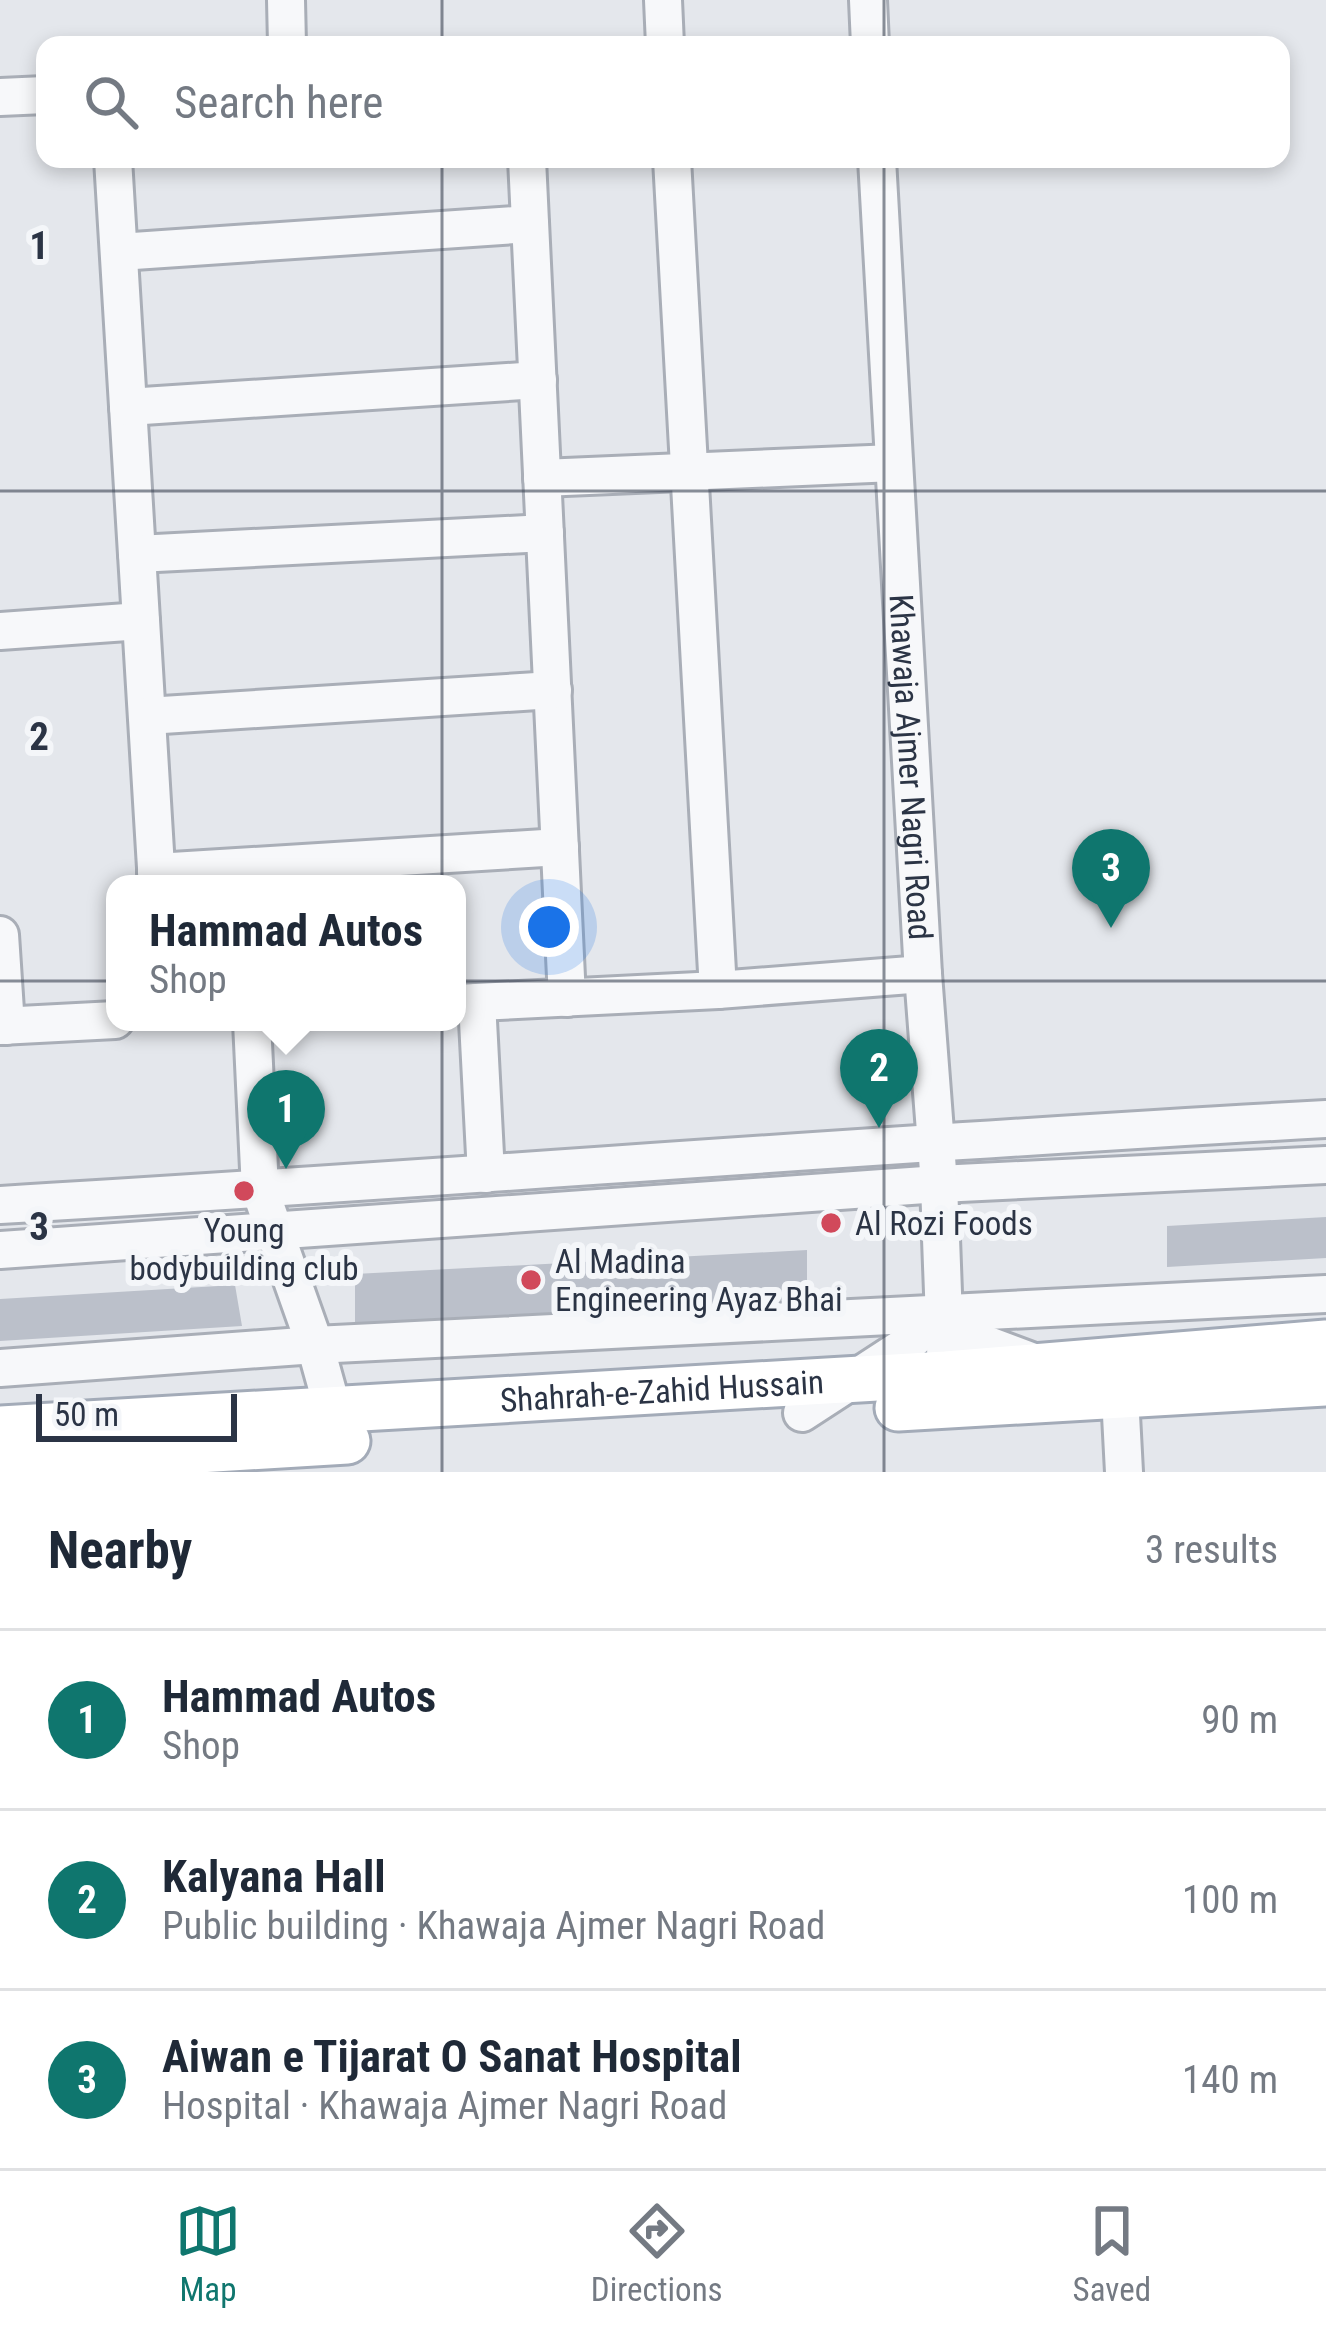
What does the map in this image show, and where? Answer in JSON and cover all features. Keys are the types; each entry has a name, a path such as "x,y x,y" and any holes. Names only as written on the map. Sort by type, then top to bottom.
{"main road":[{"name":"Shahrah-e-Zahid Hussain","path":"0,1430 857,1380 1326,1343"},
{"name":"Shahrah-e-Zahid Hussain","path":"0,1462 1326,1383"}],"street":[{"path":"286,0 287,36"},
{"path":"663,0 665,36"},
{"path":"868,0 870,36"},
{"path":"0,97 36,95"},
{"path":"114,168 157,875"},
{"path":"527,168 567,998"},
{"path":"672,168 718,990"},
{"name":"Khawaja Ajmer Nagri Road","path":"878,168 939,1184 946,1374"},
{"path":"119,251 530,224"},
{"path":"128,406 538,380"},
{"path":"542,478 894,463"},
{"path":"137,554 545,533"},
{"path":"0,631 141,621"},
{"path":"147,716 553,690"},
{"path":"196,875 560,847"},
{"path":"0,935 3,1026 106,1020"},
{"path":"486,1174 467,1003 923,974"},
{"path":"252,1031 260,1190 333,1410"},
{"path":"0,1205 1326,1119"},
{"path":"0,1250 939,1184 1326,1165"},
{"path":"0,1368 315,1345 1326,1294"},
{"path":"942,1312 982,1343 1046,1366 1172,1391"},
{"path":"802,1413 905,1346 942,1312"},
{"path":"1120,1396 1124,1472"}],"building":[{"path":"1326,1217 1326,1258 1167,1267 1167,1226"},
{"path":"807,1250 807,1299 355,1323 355,1274"},
{"path":"235,1285 242,1326 0,1341 0,1299"}],"place":[{"name":"Aiwan e Tijarat O Sanat Hospital","path":"1111,928"},
{"name":"Kalyana Hall","path":"879,1128"},
{"name":"Hammad Autos","path":"286,1169"},
{"name":"Young bodybuilding club","path":"244,1191"},
{"name":"Al Rozi Foods","path":"831,1223"},
{"name":"Al Madina Engineering Ayaz Bhai","path":"531,1280"}]}
